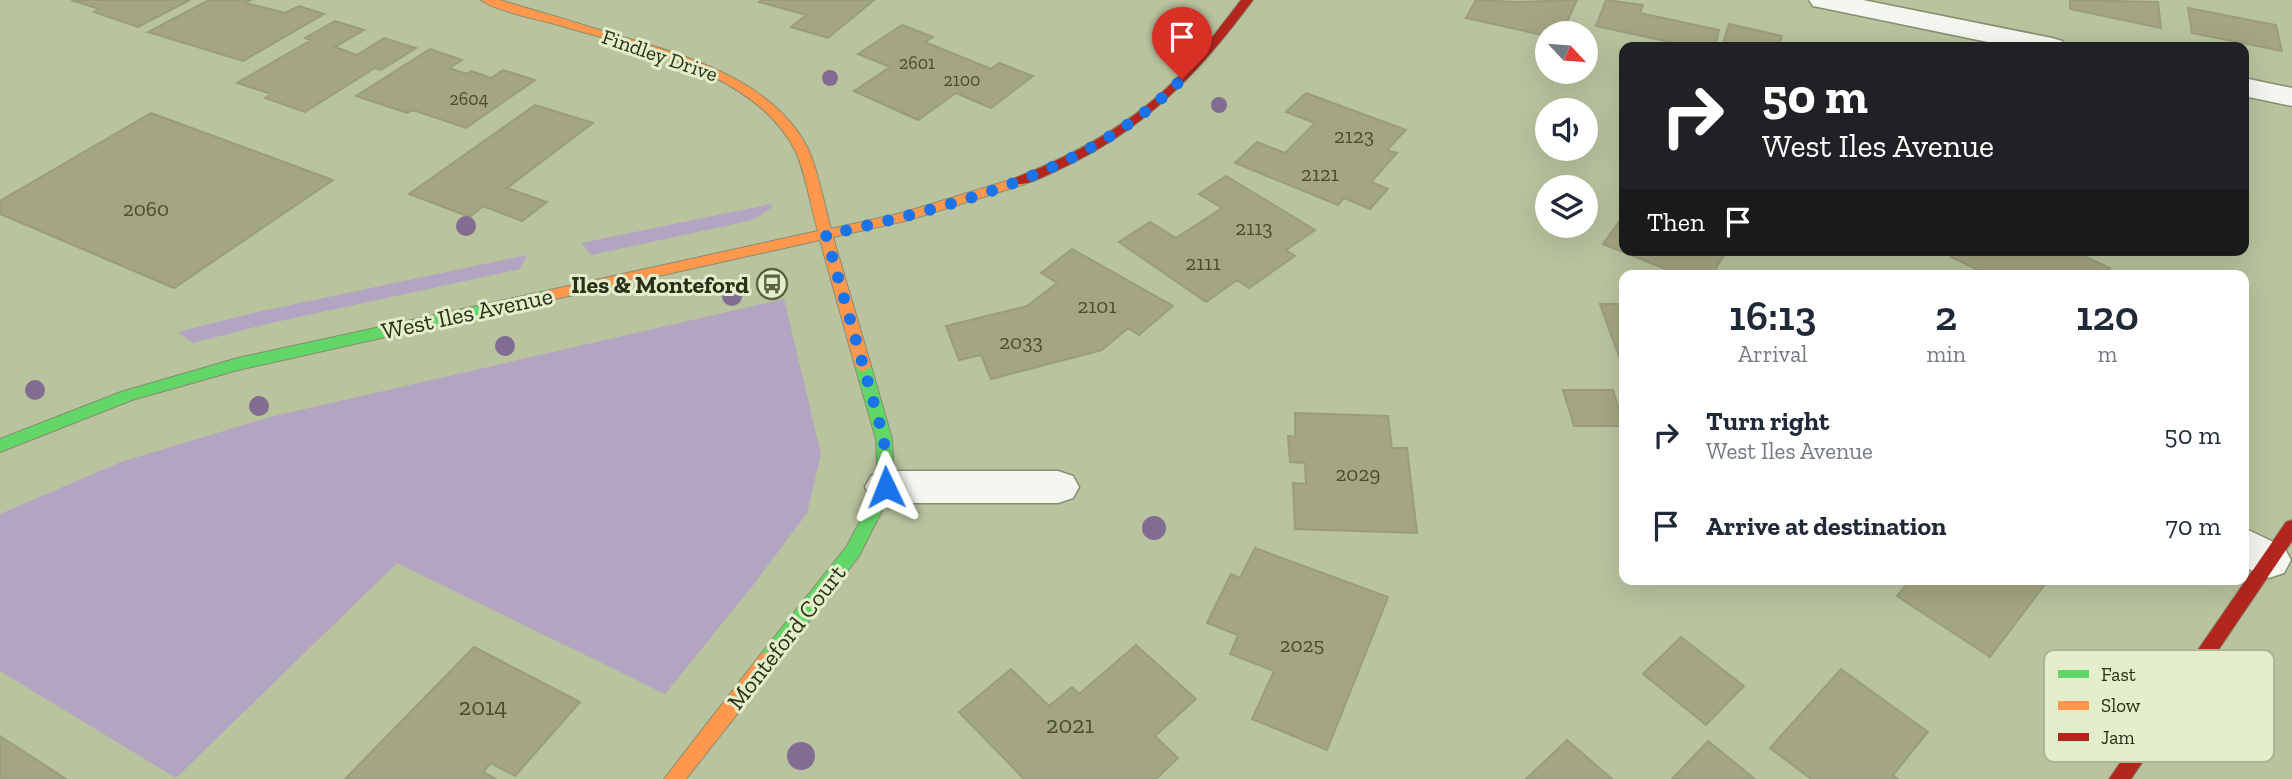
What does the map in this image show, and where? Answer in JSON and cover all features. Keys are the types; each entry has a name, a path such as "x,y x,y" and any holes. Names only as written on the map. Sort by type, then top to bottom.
{"street":[{"name":"Findley Drive","path":"488,0 691,61 715,71 758,97 790,130 802,151 826,235"},
{"name":"West Iles Avenue","path":"0,446 127,396 237,364 939,209 1055,167 1124,127 1166,96 1199,62 1247,0"},
{"path":"1823,0 2028,42"},
{"path":"2249,88 2292,97"},
{"name":"Monteford Court","path":"674,779 853,551 886,487 884,439 826,235"},
{"path":"886,487 1058,487"},
{"path":"2249,574 2268,544"},
{"path":"2201,650 2242,585"},
{"path":"2119,779 2130,762"}],"shaded area":[{"path":"771,204 772,207 758,217 744,222 591,255 581,243"},
{"path":"527,255 520,269 271,323 193,343 178,332 253,313"},
{"path":"784,299 821,454 807,513 754,584 665,694 397,563 176,778 0,671 0,514 121,462 270,417"}],"building":[{"path":"71,0 190,0 138,27 94,12 99,9"},
{"path":"209,0 251,0 246,3 285,13 299,6 324,14 243,61 148,32"},
{"path":"874,0 828,38 791,27 806,15 759,2"},
{"path":"1476,0 1577,0 1567,21 1535,21 1535,33 1466,18"},
{"path":"1606,0 1643,5 1640,13 1719,30 1716,42 1670,42 1598,26"},
{"path":"2070,0 2158,2 2161,28 2070,9"},
{"path":"2188,8 2276,25 2282,51 2249,44 2249,42 2192,33"},
{"path":"335,21 364,30 335,47 357,55 384,38 416,48 381,70 375,68 305,112 265,98 271,94 237,83 311,40 305,38"},
{"path":"1729,24 1782,36 1780,42 1724,42"},
{"path":"902,25 933,37 925,42 991,69 999,63 1033,76 991,108 956,93 918,120 854,91 890,67 858,54"},
{"path":"430,49 462,60 449,68 467,74 471,71 491,78 503,70 535,80 466,128 413,110 407,113 356,96"},
{"path":"1306,93 1406,130 1387,150 1397,153 1371,182 1388,189 1370,209 1344,198 1338,205 1235,163 1257,142 1285,153 1315,123 1286,112"},
{"path":"535,105 593,123 507,188 547,202 522,221 483,206 470,217 409,194"},
{"path":"151,113 333,180 174,288 0,214 0,201"},
{"path":"1226,176 1315,230 1286,250 1295,256 1249,288 1237,280 1206,302 1119,242 1150,222 1176,238 1222,208 1199,194"},
{"path":"1619,222 1619,250 1603,244"},
{"path":"1072,249 1173,306 1139,335 1128,328 1102,350 991,379 981,355 959,360 946,326 1027,306 1057,283 1041,273"},
{"path":"1633,256 1723,256 1715,270 1668,270"},
{"path":"2084,256 2110,268 1978,270 1951,257"},
{"path":"1600,304 1619,304 1619,356"},
{"path":"1563,390 1613,390 1619,410 1619,426 1574,426"},
{"path":"1295,413 1388,416 1392,448 1407,448 1417,533 1295,529 1293,483 1306,484 1305,463 1290,462 1288,436 1295,437"},
{"path":"1255,548 1388,597 1327,750 1252,719 1274,671 1230,654 1238,635 1207,623 1231,574 1240,578"},
{"path":"1906,585 2044,585 1990,657 1897,596"},
{"path":"1681,637 1744,686 1706,725 1643,674"},
{"path":"1136,645 1196,699 1155,736 1178,758 1156,779 1024,779 959,712 1011,669 1049,706 1072,687 1079,694"},
{"path":"474,647 580,702 515,776 491,763 483,772 496,779 345,779"},
{"path":"1841,669 1928,732 1893,775 1898,779 1811,779 1770,748"},
{"path":"0,736 66,779 0,779"},
{"path":"1567,740 1612,779 1526,779"},
{"path":"1708,741 1755,779 1672,779"}],"traffic: fast":[{"path":"0,446 127,396 238,364 546,296"},
{"path":"768,660 853,551 886,487 884,439 863,366"}],"traffic: slow":[{"path":"487,0 671,55 721,75 765,105 785,126 802,151 863,366"},
{"path":"546,296 904,217 1020,181"},
{"path":"674,779 768,660"}],"traffic: jam":[{"path":"1020,181 1042,173 1105,141 1144,114 1179,83 1247,0"},
{"path":"2208,650 2292,527"},
{"path":"2119,779 2131,762"}],"place":[{"name":"Iles & Monteford","path":"772,284"}],"route":[{"path":"886,487 884,439 826,235 939,209 1055,167 1124,127 1166,96 1182,79"}]}
